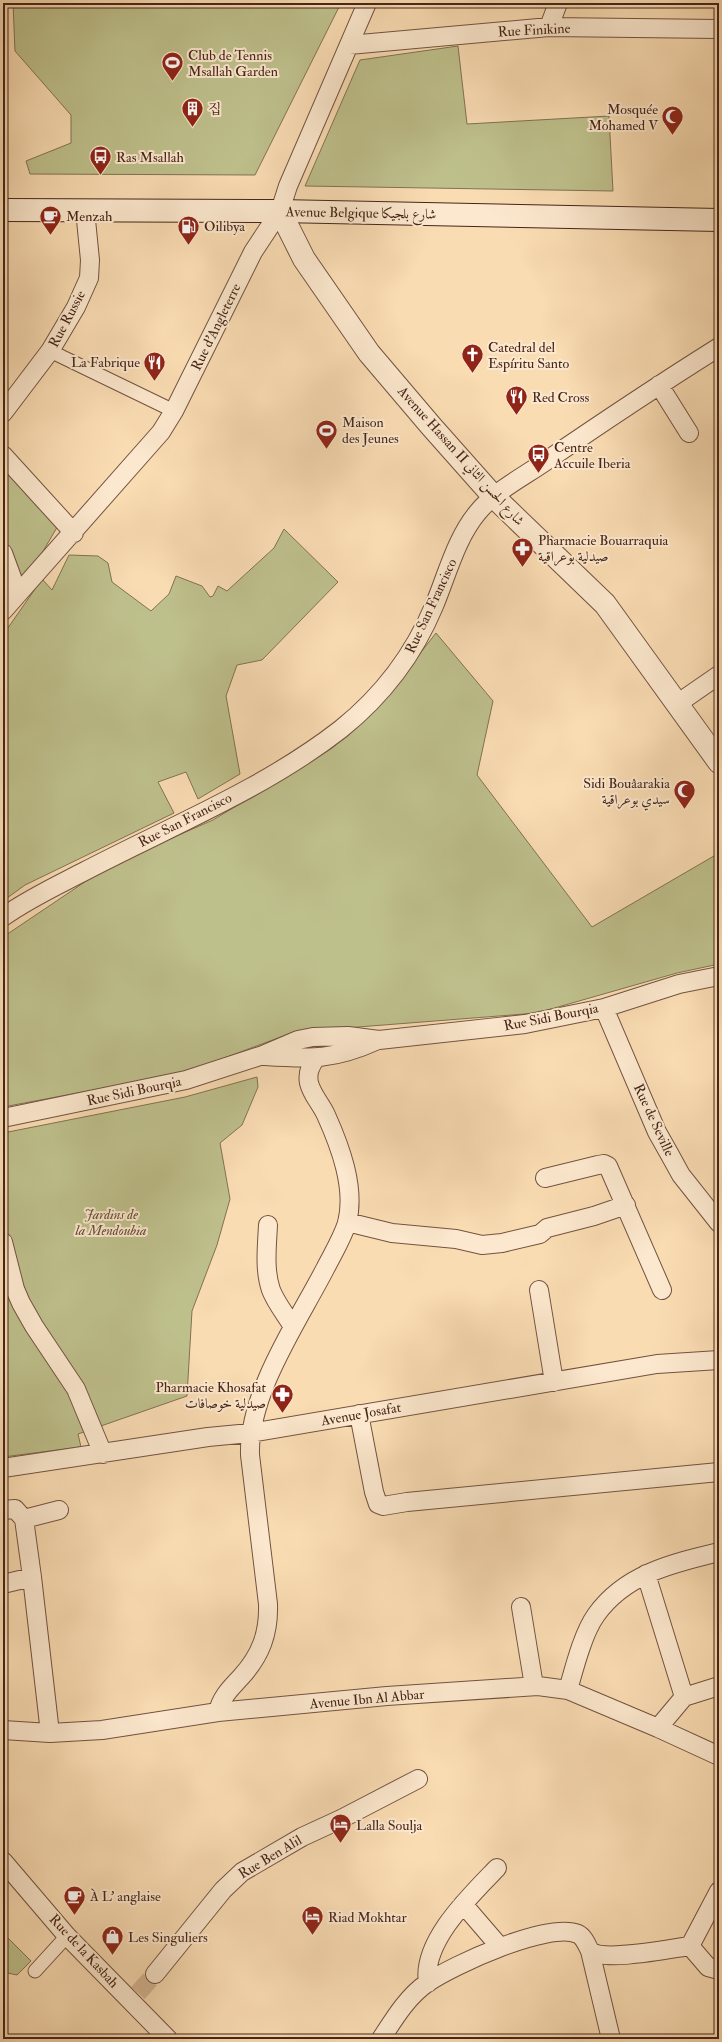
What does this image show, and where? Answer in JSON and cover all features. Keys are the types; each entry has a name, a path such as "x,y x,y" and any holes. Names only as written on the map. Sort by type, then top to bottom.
{"main road":[{"name":"Avenue Belgique شارع بلجيكا","path":"3,197 719,220"},
{"name":"Avenue Belgique شارع بلجيكا","path":"3,210 86,210 282,205 719,206"},
{"name":"Avenue Hassan II شارع الحسن الثاني","path":"282,205 304,259 369,353 494,497 606,604 719,762"}],"street":[{"name":"Rue d'Angleterre","path":"3,612 74,533 161,432 174,411 253,252 282,205 288,186 367,3"},
{"path":"549,27 558,3"},
{"name":"Rue Finikine","path":"349,44 549,27 719,29"},
{"name":"Rue Russie","path":"3,413 50,351 76,307 89,278 90,260 86,210"},
{"name":"Rue San Francisco","path":"3,917 51,889 209,810 302,756 342,728 370,702 407,659 433,608 467,527 478,511 494,497 659,385 719,347"},
{"path":"50,351 174,411"},
{"path":"659,385 688,433"},
{"path":"3,455 74,533"},
{"path":"3,553 18,594"},
{"path":"677,704 719,675"},
{"name":"Rue Sidi Bourqia","path":"3,1118 186,1080 263,1055 285,1045 313,1037 348,1036 379,1040 525,1024 604,1008 679,984 719,976"},
{"name":"Rue de Seville","path":"604,1008 670,1156 681,1175 719,1223"},
{"name":"Rue Sidi Bourqia","path":"263,1055 316,1058 350,1051 379,1040"},
{"path":"218,1712 225,1695 253,1664 265,1641 267,1600 250,1455 250,1433 265,1385 293,1327 334,1253 347,1222 348,1198 345,1164 326,1115 309,1083 309,1069 316,1058"},
{"path":"545,1178 606,1164 612,1172 662,1290"},
{"path":"347,1222 392,1233 456,1239 482,1245 502,1243 540,1234 547,1228 594,1216 626,1205"},
{"path":"268,1225 267,1254 269,1283 275,1298 293,1327"},
{"path":"3,1242 15,1289 21,1304 76,1389 103,1454"},
{"path":"539,1290 554,1382"},
{"name":"Avenue Josafat","path":"3,1468 208,1437 250,1433 657,1364 719,1360"},
{"path":"359,1414 374,1492 377,1503 381,1506 719,1472"},
{"path":"3,1510 15,1509 24,1519 50,1733"},
{"path":"24,1519 59,1510"},
{"path":"568,1690 576,1662 596,1615 626,1586 646,1574 670,1565 719,1552"},
{"path":"646,1574 684,1697"},
{"path":"3,1584 32,1577"},
{"path":"521,1607 534,1686"},
{"name":"Avenue Ibn Al Abbar","path":"3,1730 50,1733 102,1730 218,1712 387,1696 534,1686 568,1690 658,1728 719,1756"},
{"path":"658,1728 684,1697 719,1686"},
{"name":"Rue Ben Alil","path":"155,1974 223,1890 242,1872 302,1837 341,1819 418,1779"},
{"name":"Rue de la Kasbah","path":"3,1861 68,1936 135,1997 168,2039"},
{"path":"428,1983 427,1970 432,1951 447,1926 463,1904 497,1868"},
{"path":"690,1946 719,1891"},
{"path":"463,1904 500,1947"},
{"path":"381,2039 407,2002 428,1983 500,1947 542,1935 563,1932 574,1933 581,1936 590,1951 611,2039"},
{"path":"34,1971 68,1936"},
{"path":"590,1951 596,1954 613,1956 690,1946"},
{"path":"690,1946 708,1967 719,1970"}],"green space":[{"name":"Club de Tennis Msallah Garden","path":"13,3 341,3 255,175 30,174 26,161 71,143 71,115 15,51"},
{"path":"458,46 467,124 609,116 613,191 305,186 360,60"},
{"path":"3,463 59,524 18,594 3,545"},
{"path":"284,529 338,582 262,660 237,665 226,696 240,774 198,799 186,772 158,782 174,813 25,885 3,901 3,635 42,579 52,590 69,555 98,556 108,563 112,582 151,611 169,594 176,576 202,586 210,597 213,596 218,586 227,591 274,548"},
{"path":"436,633 493,701 477,775 592,927 719,853 719,964 677,973 537,1013 294,1032 184,1073 3,1107 3,937 110,865 213,820 332,748 374,712"},
{"name":"Jardins de la Mendoubia","path":"257,1077 258,1087 242,1125 220,1143 230,1199 217,1245 192,1311 187,1396 78,1434 81,1447 3,1457 3,1133 185,1097"},
{"path":"6,1936 31,1961 17,1975 3,1972 3,1938"}],"tunnel":[{"path":"138,1993 155,1974"}],"place":[{"name":"Club de Tennis Msallah Garden","path":"172,82"},
{"name":"집","path":"192,128"},
{"name":"Mosquée Mohamed V","path":"673,136"},
{"name":"Ras Msallah","path":"100,176"},
{"name":"Menzah","path":"51,236"},
{"name":"Oilibya","path":"188,246"},
{"name":"Catedral del Espíritu Santo","path":"472,374"},
{"name":"La Fabrique","path":"155,382"},
{"name":"Red Cross","path":"517,416"},
{"name":"Maison des Jeunes","path":"326,450"},
{"name":"Centre Accuile Iberia","path":"539,474"},
{"name":"Pharmacie Bouarraquia صيدلية بوعراقية","path":"523,568"},
{"name":"Sidi Bouâarakia سيدي بوعراقية","path":"685,810"},
{"name":"Pharmacie Khosafat صيدلية خوصافات","path":"282,1414"},
{"name":"Lalla Soulja","path":"341,1844"},
{"name":"À L' anglaise","path":"75,1916"},
{"name":"Riad Mokhtar","path":"313,1936"},
{"name":"Les Singuliers","path":"112,1956"}]}
